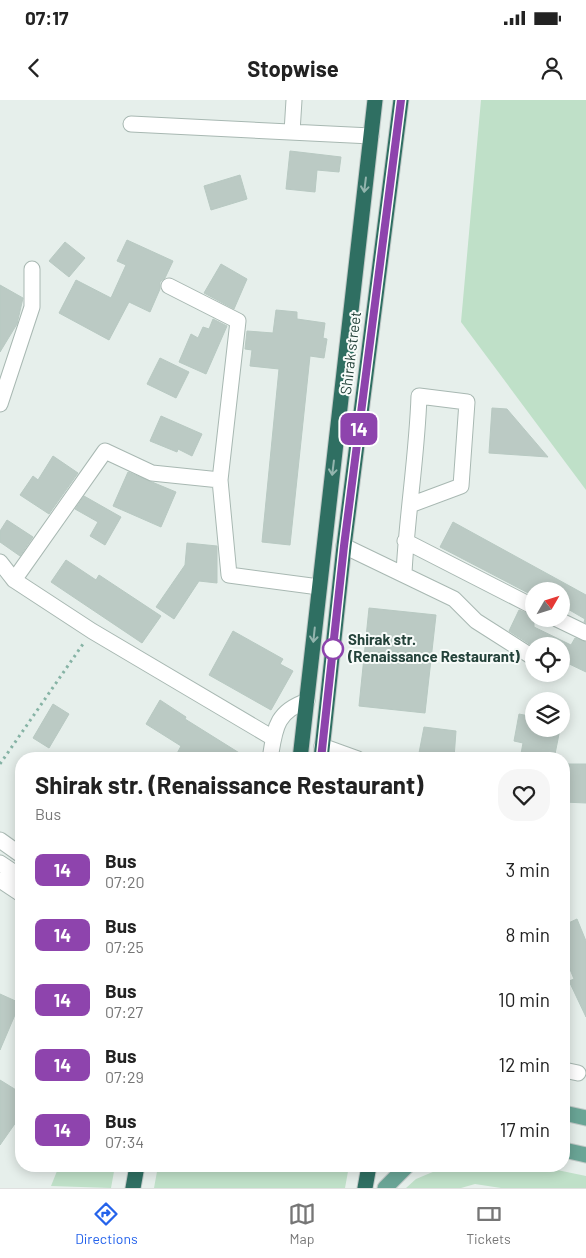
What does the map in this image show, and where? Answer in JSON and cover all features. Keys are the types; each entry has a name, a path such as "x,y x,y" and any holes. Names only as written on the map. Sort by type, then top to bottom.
{"highway":[{"name":"Shirak street","path":"301,752 375,100"},
{"name":"Shirak street","path":"322,752 344,546 401,100"},
{"path":"133,1188 136,1172"},
{"path":"365,1188 368,1172"}],"main road":[{"path":"570,1114 586,1118"},
{"path":"570,1151 586,1155"},
{"path":"385,1188 401,1172"}],"street":[{"path":"292,132 294,100"},
{"path":"131,124 371,136"},
{"path":"0,404 32,307 32,269"},
{"path":"169,286 238,321 220,480 229,575 319,587"},
{"path":"404,573 406,541 420,396 467,402 461,486 410,505"},
{"path":"14,580 105,451 152,473 220,480"},
{"path":"406,541 525,602"},
{"path":"344,546 369,559 404,573 454,599 476,621 525,652"},
{"path":"0,562 14,580 92,631 273,738"},
{"path":"570,625 586,633"},
{"path":"271,752 278,722 290,707 306,701"},
{"path":"0,840 15,851"},
{"path":"0,863 15,873"},
{"path":"0,880 15,890"}],"path":[{"path":"0,764 92,631"}],"green space":[{"path":"481,100 586,100 586,490 461,322"},
{"path":"57,1172 114,1172 111,1188 51,1186"},
{"path":"157,1172 348,1172 345,1188 154,1188"},
{"path":"433,1172 567,1172 586,1176 586,1188 501,1188 475,1184 461,1188 406,1188 416,1179"}],"building":[{"path":"290,151 341,157 339,172 317,170 315,192 286,189"},
{"path":"240,175 247,199 211,210 204,186"},
{"path":"127,240 173,261 165,278 160,282 160,289 150,312 129,302 109,340 59,313 76,280 111,298 126,265 117,261"},
{"path":"65,242 85,258 69,277 49,261"},
{"path":"221,264 247,279 234,309 204,293"},
{"path":"0,285 23,298 17,324 0,352"},
{"path":"276,310 297,312 297,319 325,323 323,338 327,339 324,358 310,356 290,545 262,542 279,369 250,366 252,350 245,349 247,331 273,333"},
{"path":"213,319 227,326 206,374 179,362 191,334 198,338 203,327 209,329"},
{"path":"160,358 189,372 176,398 147,384"},
{"path":"492,408 507,409 548,457 489,453"},
{"path":"161,416 202,434 192,456 178,449 177,452 150,441"},
{"path":"53,456 78,473 49,514 20,495 33,476 38,480"},
{"path":"128,472 176,492 161,527 113,506"},
{"path":"84,496 121,517 105,545 90,536 98,522 75,509"},
{"path":"7,520 33,537 20,556 0,542 0,531"},
{"path":"453,522 562,582 525,582 525,591 440,547"},
{"path":"187,543 217,546 217,583 199,581 174,619 156,607 185,565"},
{"path":"66,560 96,580 99,575 161,616 142,643 51,582"},
{"path":"570,586 586,595 586,623 584,622 585,619 570,610"},
{"path":"369,608 436,615 425,713 359,706"},
{"path":"519,610 525,612 525,628 536,628 555,637 525,637 525,641 509,631"},
{"path":"233,631 283,659 280,664 293,671 271,710 209,675"},
{"path":"575,638 586,642 586,672 570,664 570,645"},
{"path":"160,700 186,717 185,719 238,752 178,752 181,746 146,724"},
{"path":"53,704 69,714 49,748 33,738"},
{"path":"519,714 525,715 525,737 558,737 555,752 521,752 523,743 514,741"},
{"path":"424,727 456,731 454,752 419,752"},
{"path":"570,764 586,764 586,803 570,802"},
{"path":"577,919 586,941 586,1017 570,983 570,981 574,979 570,969 570,922"},
{"path":"0,994 15,1001 15,1015 0,1050"},
{"path":"0,1080 15,1089 15,1124 0,1145"}],"bus line":[{"name":"14","path":"322,752 344,546 401,100"}],"place":[{"name":"Shirak str. (Renaissance Restaurant)","path":"333,649"}]}
